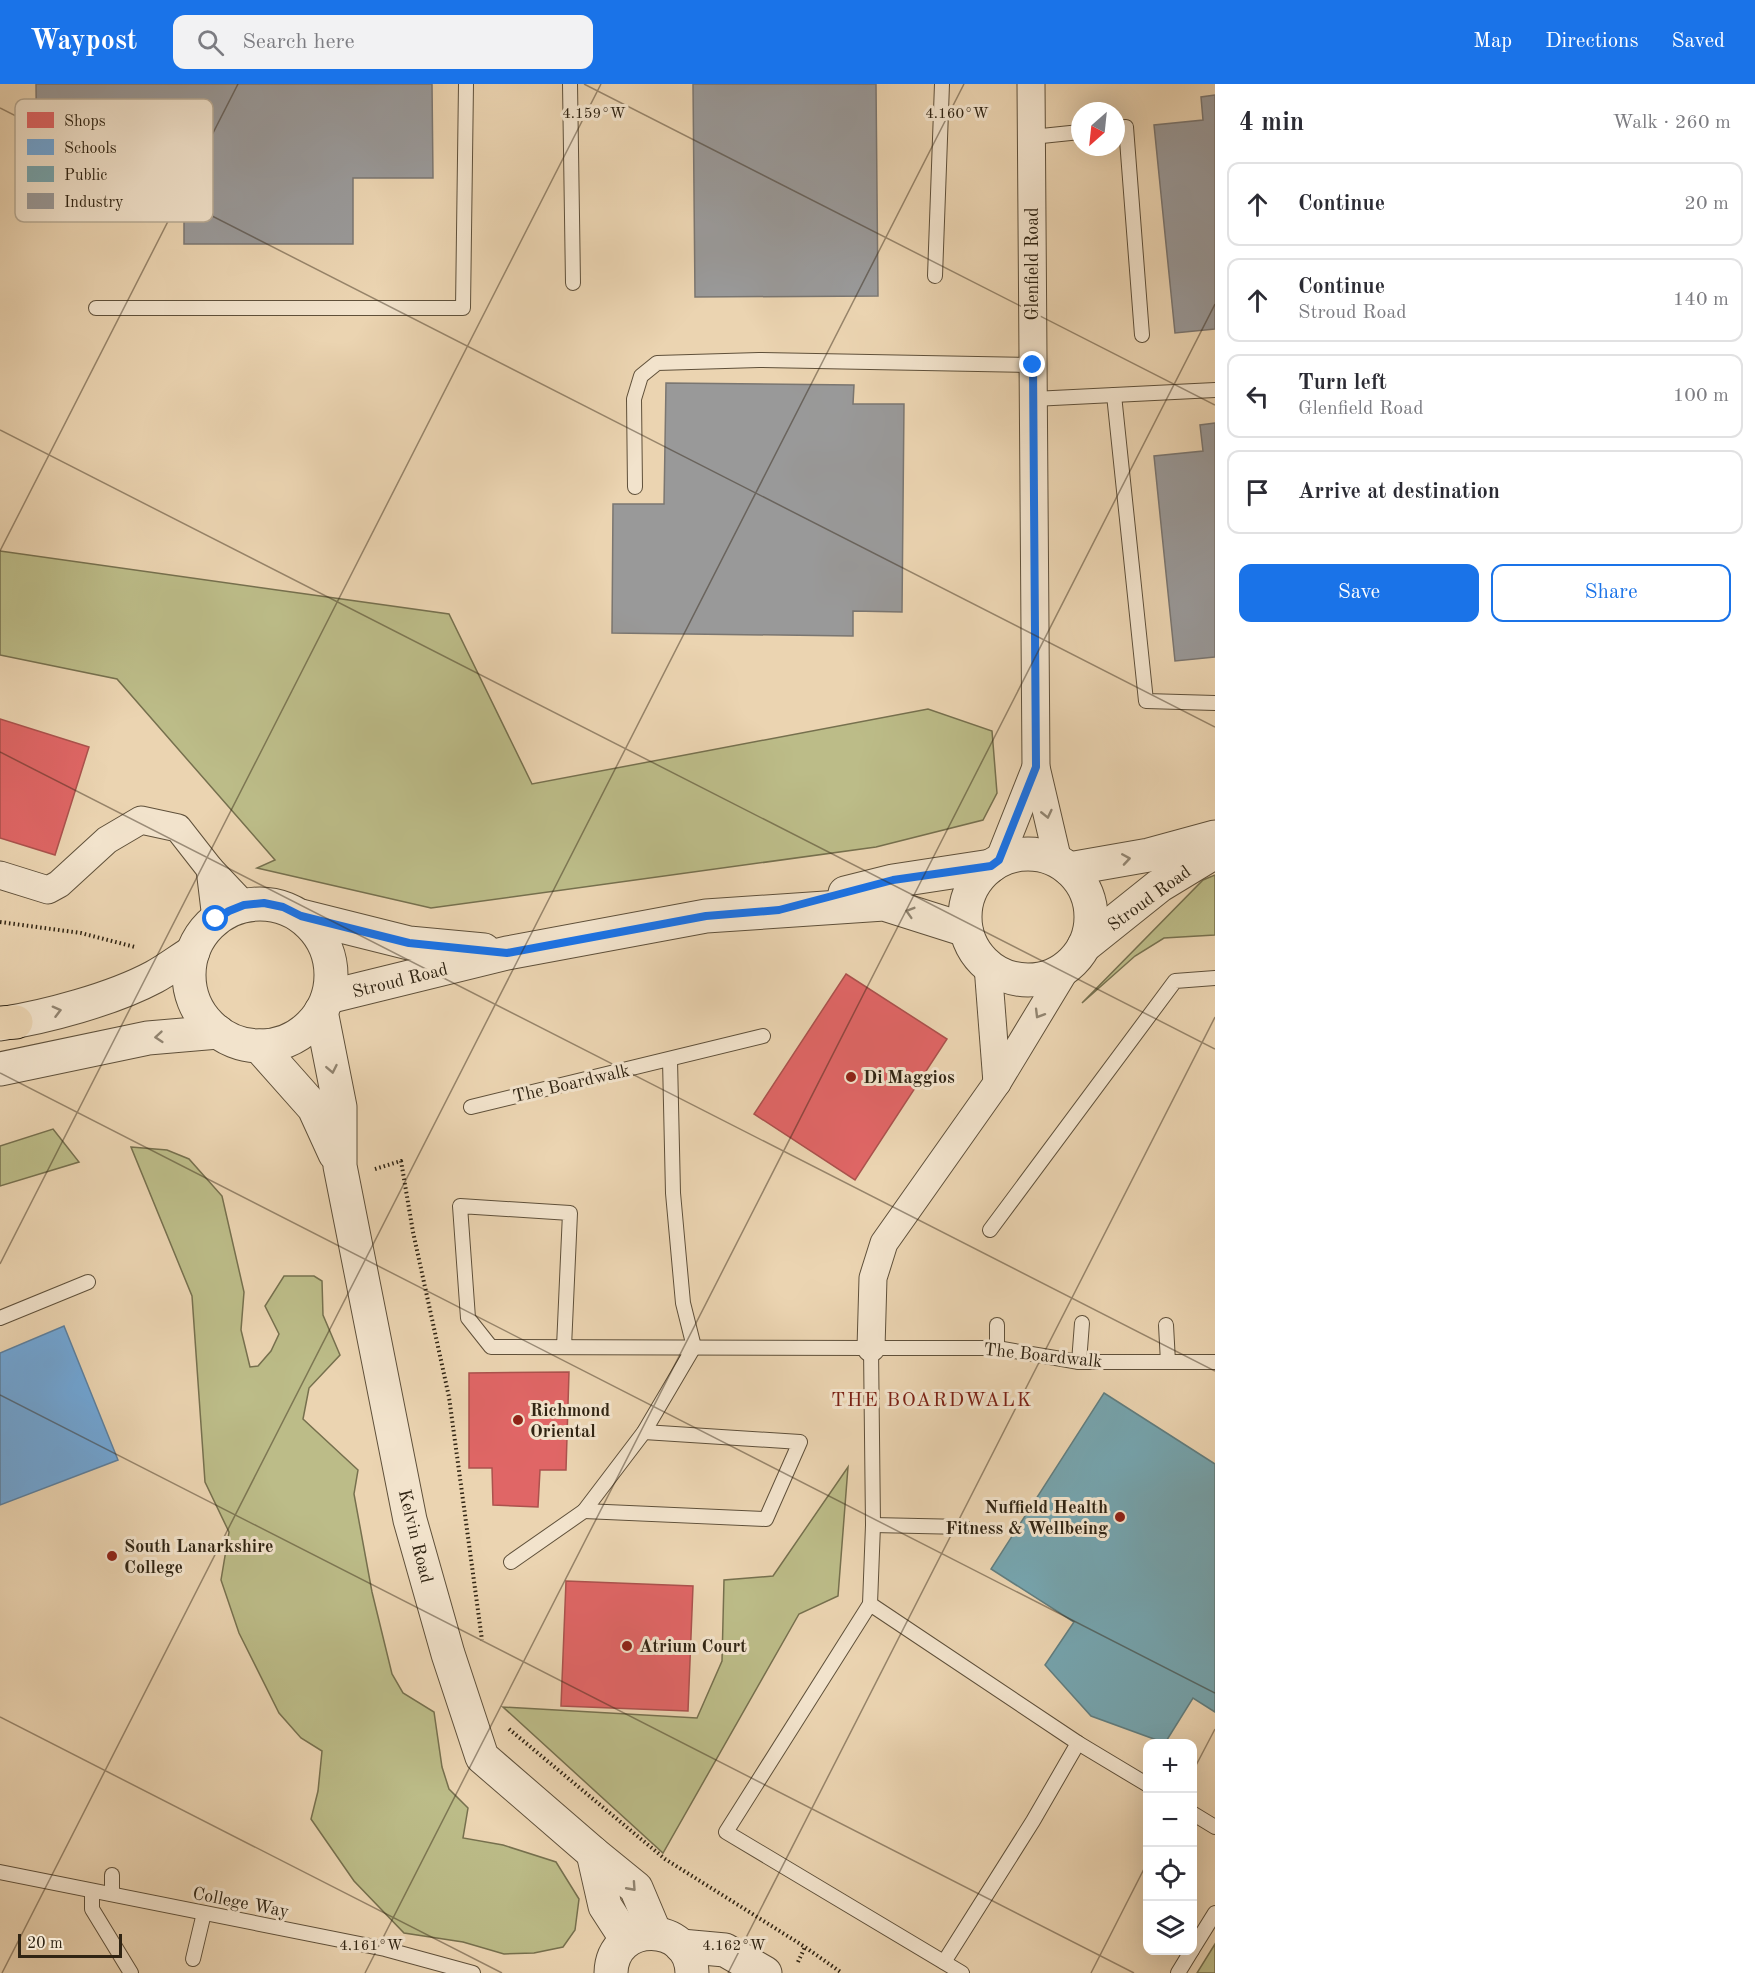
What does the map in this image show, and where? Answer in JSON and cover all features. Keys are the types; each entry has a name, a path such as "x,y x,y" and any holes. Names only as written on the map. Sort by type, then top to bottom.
{"street":[{"name":"Glenfield Road","path":"1031,84 1036,767 1063,865"},
{"name":"Glenfield Road","path":"995,863 1036,767"},
{"path":"0,875 48,890 59,884 108,840 141,820 178,828 210,869 230,912"},
{"name":"Stroud Road","path":"1063,865 1149,855 1215,837"},
{"name":"Stroud Road","path":"1077,955 1160,886 1215,852"},
{"path":"871,1348 873,1278 884,1243 997,1083 1077,955 1090,926 1090,904 1082,885 1063,865 1039,854 1018,854 995,863 978,878 969,894 965,912 966,930 974,949 988,966 1008,976 1029,980 1050,975 1077,955"},
{"name":"Stroud Road","path":"779,910 893,880 995,863"},
{"path":"5,1023 105,998 154,977 187,956 201,934 230,912 264,903 283,907 301,916 317,932 328,952 332,975 325,1004 310,1026 295,1037 277,1044 259,1046 237,1042 218,1032 202,1016 192,996 187,956"},
{"name":"Stroud Road","path":"325,1004 507,953 706,916 884,904 966,930"},
{"name":"Stroud Road","path":"301,916 409,943 507,953"},
{"path":"988,966 997,1083"},
{"name":"Kelvin Road","path":"325,1004 340,1107 341,1173 410,1520 448,1654 482,1757 593,1853 605,1906 664,1948"},
{"path":"0,1069 148,1038 218,1032"},
{"name":"Kelvin Road","path":"259,1046 315,1108 341,1173"},
{"path":"611,1973 619,1948 725,1950 765,1973"}],"lane":[{"path":"96,308 463,308 466,84"},
{"path":"570,84 573,283"},
{"path":"935,276 942,84"},
{"path":"1125,127 1142,336"},
{"path":"1032,137 1071,133"},
{"path":"635,487 634,399 640,376 657,363 759,360 1033,365"},
{"path":"1033,399 1215,390"},
{"path":"1114,395 1146,701 1215,703"},
{"path":"990,1230 1174,981 1215,978"},
{"name":"The Boardwalk","path":"471,1107 764,1036"},
{"path":"511,1562 584,1511 644,1432 694,1347 683,1303 673,1193 670,1060"},
{"name":"The Boardwalk","path":"564,1347 570,1213 460,1206 468,1318 491,1347 997,1348 1079,1362 1215,1362"},
{"path":"0,1318 88,1282"},
{"path":"1079,1362 1082,1323"},
{"path":"997,1325 997,1348"},
{"path":"1166,1325 1168,1362"},
{"path":"871,1348 873,1525 870,1604 726,1832 962,1973"},
{"path":"584,1511 766,1519 800,1442 644,1432"},
{"path":"873,1525 964,1527"},
{"path":"870,1604 1078,1743 1143,1782"},
{"path":"944,1962 1033,1821 1078,1743"},
{"path":"1197,1816 1215,1827"},
{"name":"College Way","path":"0,1872 385,1949 472,1973"},
{"path":"112,1875 112,1894"},
{"path":"92,1891 92,1909 131,1973"},
{"path":"193,1959 204,1913"},
{"path":"1197,1942 1215,1913"},
{"path":"1178,1973 1189,1955"}],"path":[{"path":"0,922 81,933 187,956"},
{"path":"341,1173 401,1161 413,1232 449,1397 483,1643"},
{"path":"500,1722 665,1859 843,1973"}],"green space":[{"path":"0,551 449,614 532,784 928,709 992,731 997,793 983,820 876,847 431,908 257,868 275,860 117,679 0,655"},
{"path":"1215,875 1215,935 1164,938 1135,956 1082,1003 1203,880"},
{"path":"53,1129 79,1162 0,1186 0,1146"},
{"path":"131,1147 167,1150 189,1159 222,1196 244,1292 241,1330 250,1367 258,1366 271,1351 279,1334 265,1306 284,1276 314,1276 322,1281 323,1315 340,1355 309,1388 303,1419 358,1470 354,1494 372,1592 392,1674 403,1693 434,1712 442,1767 449,1789 468,1808 463,1838 503,1845 556,1862 579,1899 575,1930 563,1947 534,1953 504,1954 463,1942 404,1933 354,1881 311,1819 318,1791 322,1751 301,1738 279,1713 239,1633 221,1580 229,1532 205,1482 192,1296"},
{"path":"848,1467 838,1596 799,1614 663,1853 503,1707 697,1718 722,1661 724,1580 773,1576"},
{"path":"1215,1944 1215,1973 1197,1973"}],"building: Shops":[{"path":"0,719 89,747 55,855 0,838"},
{"name":"Di Maggios","path":"846,974 947,1039 855,1180 754,1114"},
{"name":"Richmond Oriental","path":"569,1372 566,1470 540,1470 538,1507 493,1505 492,1468 469,1468 469,1373"},
{"name":"Atrium Court","path":"566,1581 693,1586 688,1711 561,1706"}],"building: Schools":[{"path":"64,1326 118,1460 0,1505 0,1353"}],"building: Public":[{"name":"Nuffield Health Fitness & Wellbeing","path":"1104,1393 1215,1464 1215,1712 1193,1698 1167,1739 1154,1739 1091,1716 1045,1665 1074,1622 991,1569"}],"building: Industry":[{"path":"36,84 432,84 433,178 353,178 353,244 184,244 184,222 213,222 213,99 36,99"},
{"path":"693,84 876,84 878,296 695,297"},
{"path":"1215,95 1215,329 1175,333 1154,125 1203,120 1201,97"},
{"path":"666,383 854,385 853,404 904,404 902,612 853,611 853,636 612,633 613,504 664,504"},
{"path":"1215,423 1215,657 1175,661 1154,456 1203,451 1200,425"}],"place":[{"name":"Di Maggios","path":"851,1077"},
{"name":"Richmond Oriental","path":"518,1420"},
{"name":"Nuffield Health Fitness & Wellbeing","path":"1120,1517"},
{"name":"South Lanarkshire College","path":"112,1556"},
{"name":"Atrium Court","path":"627,1646"}],"district":[{"name":"THE BOARDWALK","path":"932,1399"}],"route":[{"path":"216,919 244,905 264,903 283,907 301,916 409,943 507,953 706,916 779,910 893,880 991,866 999,860 1036,767 1033,365"}]}
